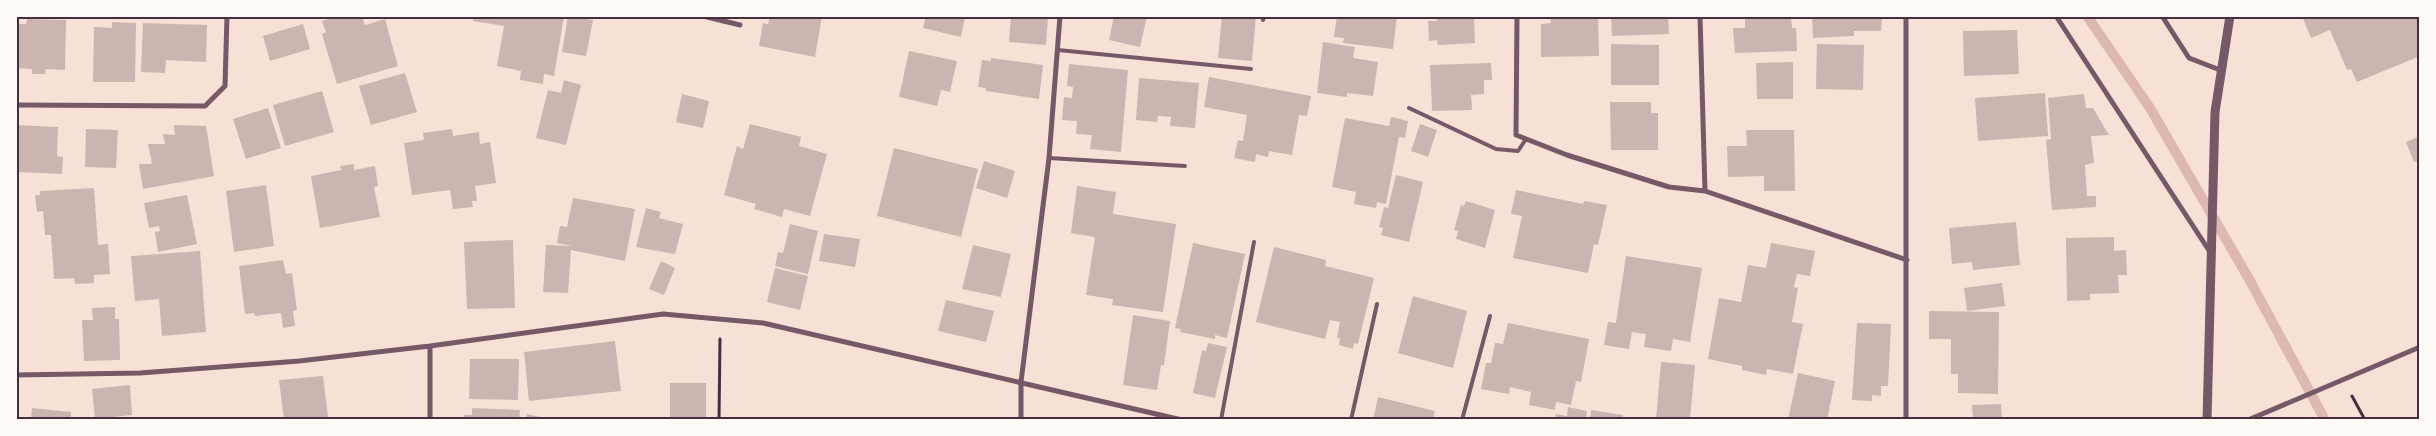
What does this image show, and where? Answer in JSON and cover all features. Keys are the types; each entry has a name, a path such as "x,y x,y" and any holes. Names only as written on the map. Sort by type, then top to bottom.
{"street":[{"path":"16,105 205,106 226,86 227,16"},
{"path":"703,16 740,24"},
{"path":"1021,420 1021,382 1049,158 1060,16"},
{"path":"1517,16 1516,135 1567,155 1669,187 1705,191 1907,260"},
{"path":"1700,16 1705,191"},
{"path":"1906,16 1906,420"},
{"path":"2056,16 2212,254"},
{"path":"2162,16 2189,58 2220,70"},
{"path":"2207,420 2214,112 2230,16"},
{"path":"16,376 140,374 298,361 430,346 663,314 763,323 1182,420"},
{"path":"430,346 430,420"},
{"path":"2248,420 2420,347"}],"lane":[{"path":"1058,50 1251,69"},
{"path":"1409,108 1496,149 1518,151 1526,139"},
{"path":"1049,158 1185,166"},
{"path":"1221,420 1254,242"},
{"path":"1351,420 1377,304"},
{"path":"1462,420 1490,316"}],"path":[{"path":"718,420 720,319"},
{"path":"2343,379 2365,420"}],"building":[{"path":"337,16 353,16 353,19 362,16 365,25 385,19 398,66 337,84 322,34 326,32 322,21"},
{"path":"474,16 564,16 554,76 544,74 543,84 520,80 521,71 497,66 504,26 473,21"},
{"path":"568,16 593,20 586,56 562,52"},
{"path":"770,16 822,16 815,57 759,46 763,23 768,24"},
{"path":"926,16 965,16 961,37 923,28"},
{"path":"1011,16 1048,16 1046,45 1009,42"},
{"path":"1114,16 1147,16 1140,47 1109,40"},
{"path":"1222,16 1256,16 1252,61 1218,58"},
{"path":"1337,16 1397,16 1393,49 1343,43 1344,38 1334,37"},
{"path":"1437,16 1474,16 1475,43 1438,45 1437,40 1429,41 1428,21 1437,21"},
{"path":"1550,16 1598,16 1599,56 1541,57 1541,24 1551,23"},
{"path":"1611,16 1668,16 1669,34 1612,36"},
{"path":"1745,16 1791,16 1792,28 1796,28 1797,51 1735,53 1733,28 1745,28"},
{"path":"1812,16 1882,16 1881,31 1854,31 1854,36 1813,38"},
{"path":"2302,16 2420,16 2420,56 2357,82 2351,69 2347,70 2330,30 2311,38"},
{"path":"27,19 66,20 65,70 46,69 45,74 32,74 32,69 16,68 16,24 26,24"},
{"path":"112,22 136,23 135,82 93,82 94,27 112,28"},
{"path":"143,23 207,25 206,62 166,60 165,73 141,72"},
{"path":"303,24 310,49 270,61 263,36"},
{"path":"2017,30 2019,74 1964,76 1963,31"},
{"path":"1323,42 1355,47 1353,58 1378,62 1373,96 1347,93 1347,97 1317,93"},
{"path":"1611,44 1659,45 1659,85 1611,85"},
{"path":"1817,44 1864,45 1863,90 1816,89"},
{"path":"909,51 957,61 950,92 941,90 937,106 899,97"},
{"path":"991,58 1043,65 1039,99 986,91 986,88 978,87 982,60 991,61"},
{"path":"1793,62 1793,99 1757,99 1756,63"},
{"path":"1491,63 1492,80 1484,80 1484,94 1471,95 1472,110 1432,111 1430,65"},
{"path":"1069,64 1128,70 1121,152 1090,149 1092,135 1076,134 1077,121 1062,120 1064,97 1072,98 1073,87 1067,86"},
{"path":"405,73 417,112 371,125 359,86"},
{"path":"1209,77 1311,96 1307,116 1299,115 1292,155 1269,151 1268,157 1256,154 1255,162 1234,158 1238,140 1243,141 1247,115 1204,107"},
{"path":"1139,78 1199,83 1195,128 1170,126 1171,117 1158,116 1157,122 1136,120"},
{"path":"564,80 581,85 566,145 536,138 548,90 561,93"},
{"path":"322,91 334,132 285,146 273,105"},
{"path":"2045,93 2048,136 1978,141 1975,98"},
{"path":"682,94 709,101 703,128 676,122"},
{"path":"2084,94 2086,108 2093,108 2109,135 2091,136 2094,163 2085,165 2087,196 2096,196 2096,207 2052,210 2046,140 2051,139 2048,98"},
{"path":"1610,102 1651,102 1651,113 1658,113 1658,150 1611,150"},
{"path":"268,108 281,148 246,159 233,119"},
{"path":"1391,117 1408,121 1405,138 1399,137 1386,204 1377,202 1376,208 1354,204 1356,192 1332,187 1345,118 1389,126"},
{"path":"750,124 801,137 799,146 827,154 810,216 784,209 782,217 754,209 756,204 724,195 737,146 743,149"},
{"path":"1420,124 1437,130 1428,157 1411,151"},
{"path":"18,125 58,127 57,156 63,157 62,174 16,172"},
{"path":"174,125 206,126 214,176 143,189 139,164 152,164 148,144 165,144 163,134 175,135"},
{"path":"86,129 118,130 116,168 85,167"},
{"path":"452,129 453,136 479,132 480,144 490,142 496,183 475,186 477,201 472,201 473,207 453,209 450,190 412,195 404,143 424,140 423,133"},
{"path":"1746,130 1794,130 1795,191 1764,191 1764,176 1728,177 1727,146 1747,146"},
{"path":"2420,136 2420,160 2414,162 2406,142"},
{"path":"894,148 978,169 961,237 877,216"},
{"path":"984,161 1015,171 1007,198 976,188"},
{"path":"354,164 354,170 375,166 378,186 374,187 380,217 320,228 311,176 341,170 340,166"},
{"path":"1396,175 1423,182 1409,242 1381,235 1383,228 1379,227 1384,207 1388,208"},
{"path":"266,185 274,246 234,252 226,191"},
{"path":"1077,186 1116,192 1113,214 1176,224 1163,312 1112,305 1113,299 1086,295 1095,237 1071,233"},
{"path":"94,188 98,245 108,244 110,274 94,275 94,283 75,284 74,278 54,279 51,235 45,235 43,211 37,212 35,195 40,195 40,191"},
{"path":"1516,190 1583,204 1584,201 1607,205 1598,245 1594,244 1588,273 1513,258 1522,216 1511,214"},
{"path":"187,195 197,244 158,252 155,232 160,231 159,226 149,228 144,203"},
{"path":"573,198 635,209 625,261 571,250 568,293 543,292 546,245 572,246 557,243 560,226 567,227"},
{"path":"1466,201 1495,210 1485,248 1456,239 1458,231 1454,230 1461,205 1464,206"},
{"path":"646,208 661,212 659,218 683,224 675,254 636,247"},
{"path":"2016,222 2020,265 1973,270 1972,262 1952,264 1949,228"},
{"path":"790,224 818,231 808,274 775,266 778,252 783,253"},
{"path":"824,234 860,239 855,267 819,261"},
{"path":"2114,237 2114,251 2126,250 2127,275 2118,275 2119,293 2090,294 2090,300 2067,301 2066,238"},
{"path":"513,240 515,308 467,309 464,242"},
{"path":"1193,243 1245,254 1227,338 1215,335 1215,339 1180,332 1181,329 1175,328"},
{"path":"1771,243 1815,251 1810,276 1797,274 1794,287 1798,288 1792,322 1803,324 1793,374 1767,369 1766,375 1742,370 1742,366 1708,359 1719,298 1741,302 1748,265 1766,268"},
{"path":"973,245 1011,254 1001,297 962,289"},
{"path":"1274,247 1326,260 1325,266 1374,278 1358,344 1354,343 1353,349 1339,345 1340,338 1337,338 1340,322 1330,320 1325,339 1256,322"},
{"path":"200,251 206,332 162,336 159,299 135,301 131,256"},
{"path":"1626,256 1702,268 1690,342 1673,339 1671,351 1644,347 1646,334 1632,332 1629,349 1604,345 1608,322 1616,323"},
{"path":"283,260 286,274 292,273 297,310 293,311 295,326 283,328 281,313 255,316 254,313 245,314 239,266"},
{"path":"661,261 675,268 664,295 649,289"},
{"path":"775,268 808,276 800,310 767,302"},
{"path":"2002,283 2005,306 1967,311 1964,288"},
{"path":"1413,296 1467,311 1453,368 1398,353"},
{"path":"946,300 994,311 986,342 938,331"},
{"path":"115,307 115,319 119,319 120,360 84,361 82,320 93,320 92,308"},
{"path":"1929,311 1999,312 1998,394 1958,393 1958,374 1951,374 1951,339 1929,339"},
{"path":"1133,315 1170,321 1164,365 1161,365 1157,390 1123,385"},
{"path":"1508,323 1589,339 1581,382 1576,381 1571,405 1556,402 1555,410 1529,405 1531,392 1510,387 1509,394 1481,389 1486,363 1491,363 1495,343 1503,344"},
{"path":"1857,323 1891,324 1888,386 1881,386 1881,396 1872,395 1872,401 1852,400"},
{"path":"615,341 621,391 529,401 524,352"},
{"path":"1208,343 1227,347 1215,398 1193,393 1202,350 1206,351"},
{"path":"470,359 519,359 518,400 469,399"},
{"path":"1661,362 1695,365 1690,420 1656,420"},
{"path":"1798,373 1835,381 1827,420 1788,420"},
{"path":"323,376 328,417 284,420 279,380"},
{"path":"670,383 706,383 706,420 670,420"},
{"path":"130,385 132,415 95,419 92,389"},
{"path":"1378,397 1435,411 1433,420 1373,420"},
{"path":"2001,404 2002,420 1973,420 1972,405"},
{"path":"1568,407 1587,411 1586,420 1555,420 1556,414 1567,416"},
{"path":"32,408 71,412 71,420 31,420"},
{"path":"472,408 520,410 519,420 464,420 464,415 472,415"},
{"path":"1591,410 1623,415 1623,420 1590,420"},
{"path":"527,414 549,419 549,420 526,420"}],"waterway":[{"path":"2087,16 2150,108 2249,279 2325,420"}]}
